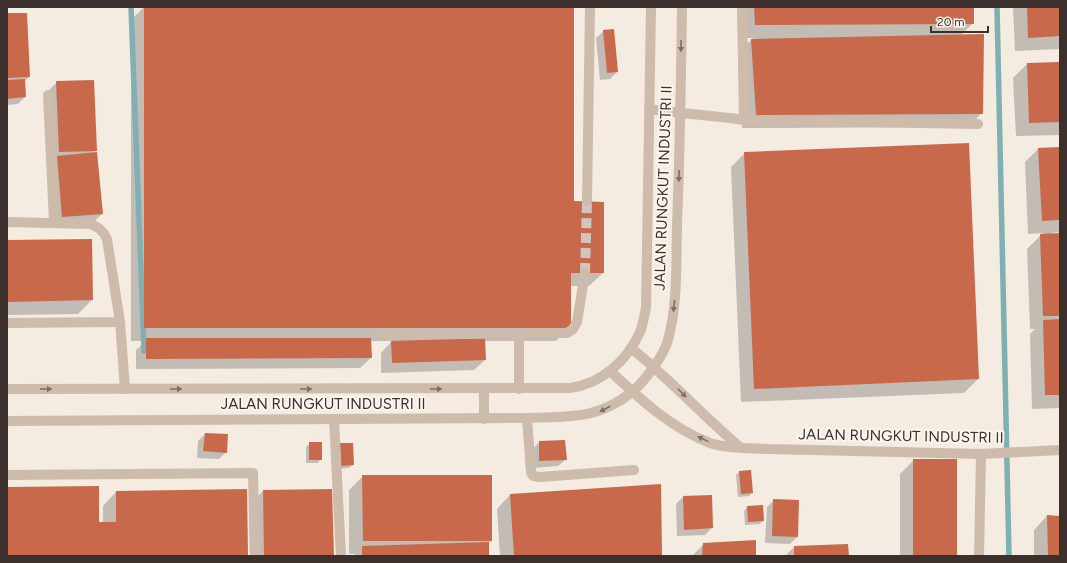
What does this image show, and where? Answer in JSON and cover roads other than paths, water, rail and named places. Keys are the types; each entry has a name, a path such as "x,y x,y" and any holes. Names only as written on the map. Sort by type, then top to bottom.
{"street":[{"path":"587,201 590,7"},
{"name":"JALAN RUNGKUT INDUSTRI II","path":"7,389 520,389 582,387 592,383 610,371 631,348 640,331 646,308 651,7"},
{"name":"JALAN RUNGKUT INDUSTRI II","path":"7,421 484,419 582,416 604,411 632,392 654,366 668,341 674,307 681,114 682,7"},
{"path":"742,7 744,120"},
{"path":"48,94 54,222"},
{"path":"649,109 681,114 710,114 744,120 978,124"},
{"path":"7,222 90,224 97,226 103,232 107,239 120,322 125,389"},
{"path":"383,335 560,334 573,329 579,314 585,273"},
{"path":"7,324 120,322"},
{"path":"519,335 520,389"},
{"path":"631,348 654,366 720,431 741,448"},
{"name":"JALAN RUNGKUT INDUSTRI II","path":"610,371 632,392 686,431 711,443 741,448 982,454 1060,450"},
{"path":"484,389 484,419"},
{"path":"527,418 531,472 533,476 540,477 634,470"},
{"path":"334,419 341,556"},
{"path":"979,556 982,454"},
{"path":"7,475 253,473 255,556"}],"waterway":[{"path":"131,7 144,351"},
{"path":"997,7 1009,556"}],"tunnel":[{"path":"585,273 587,201"}]}
